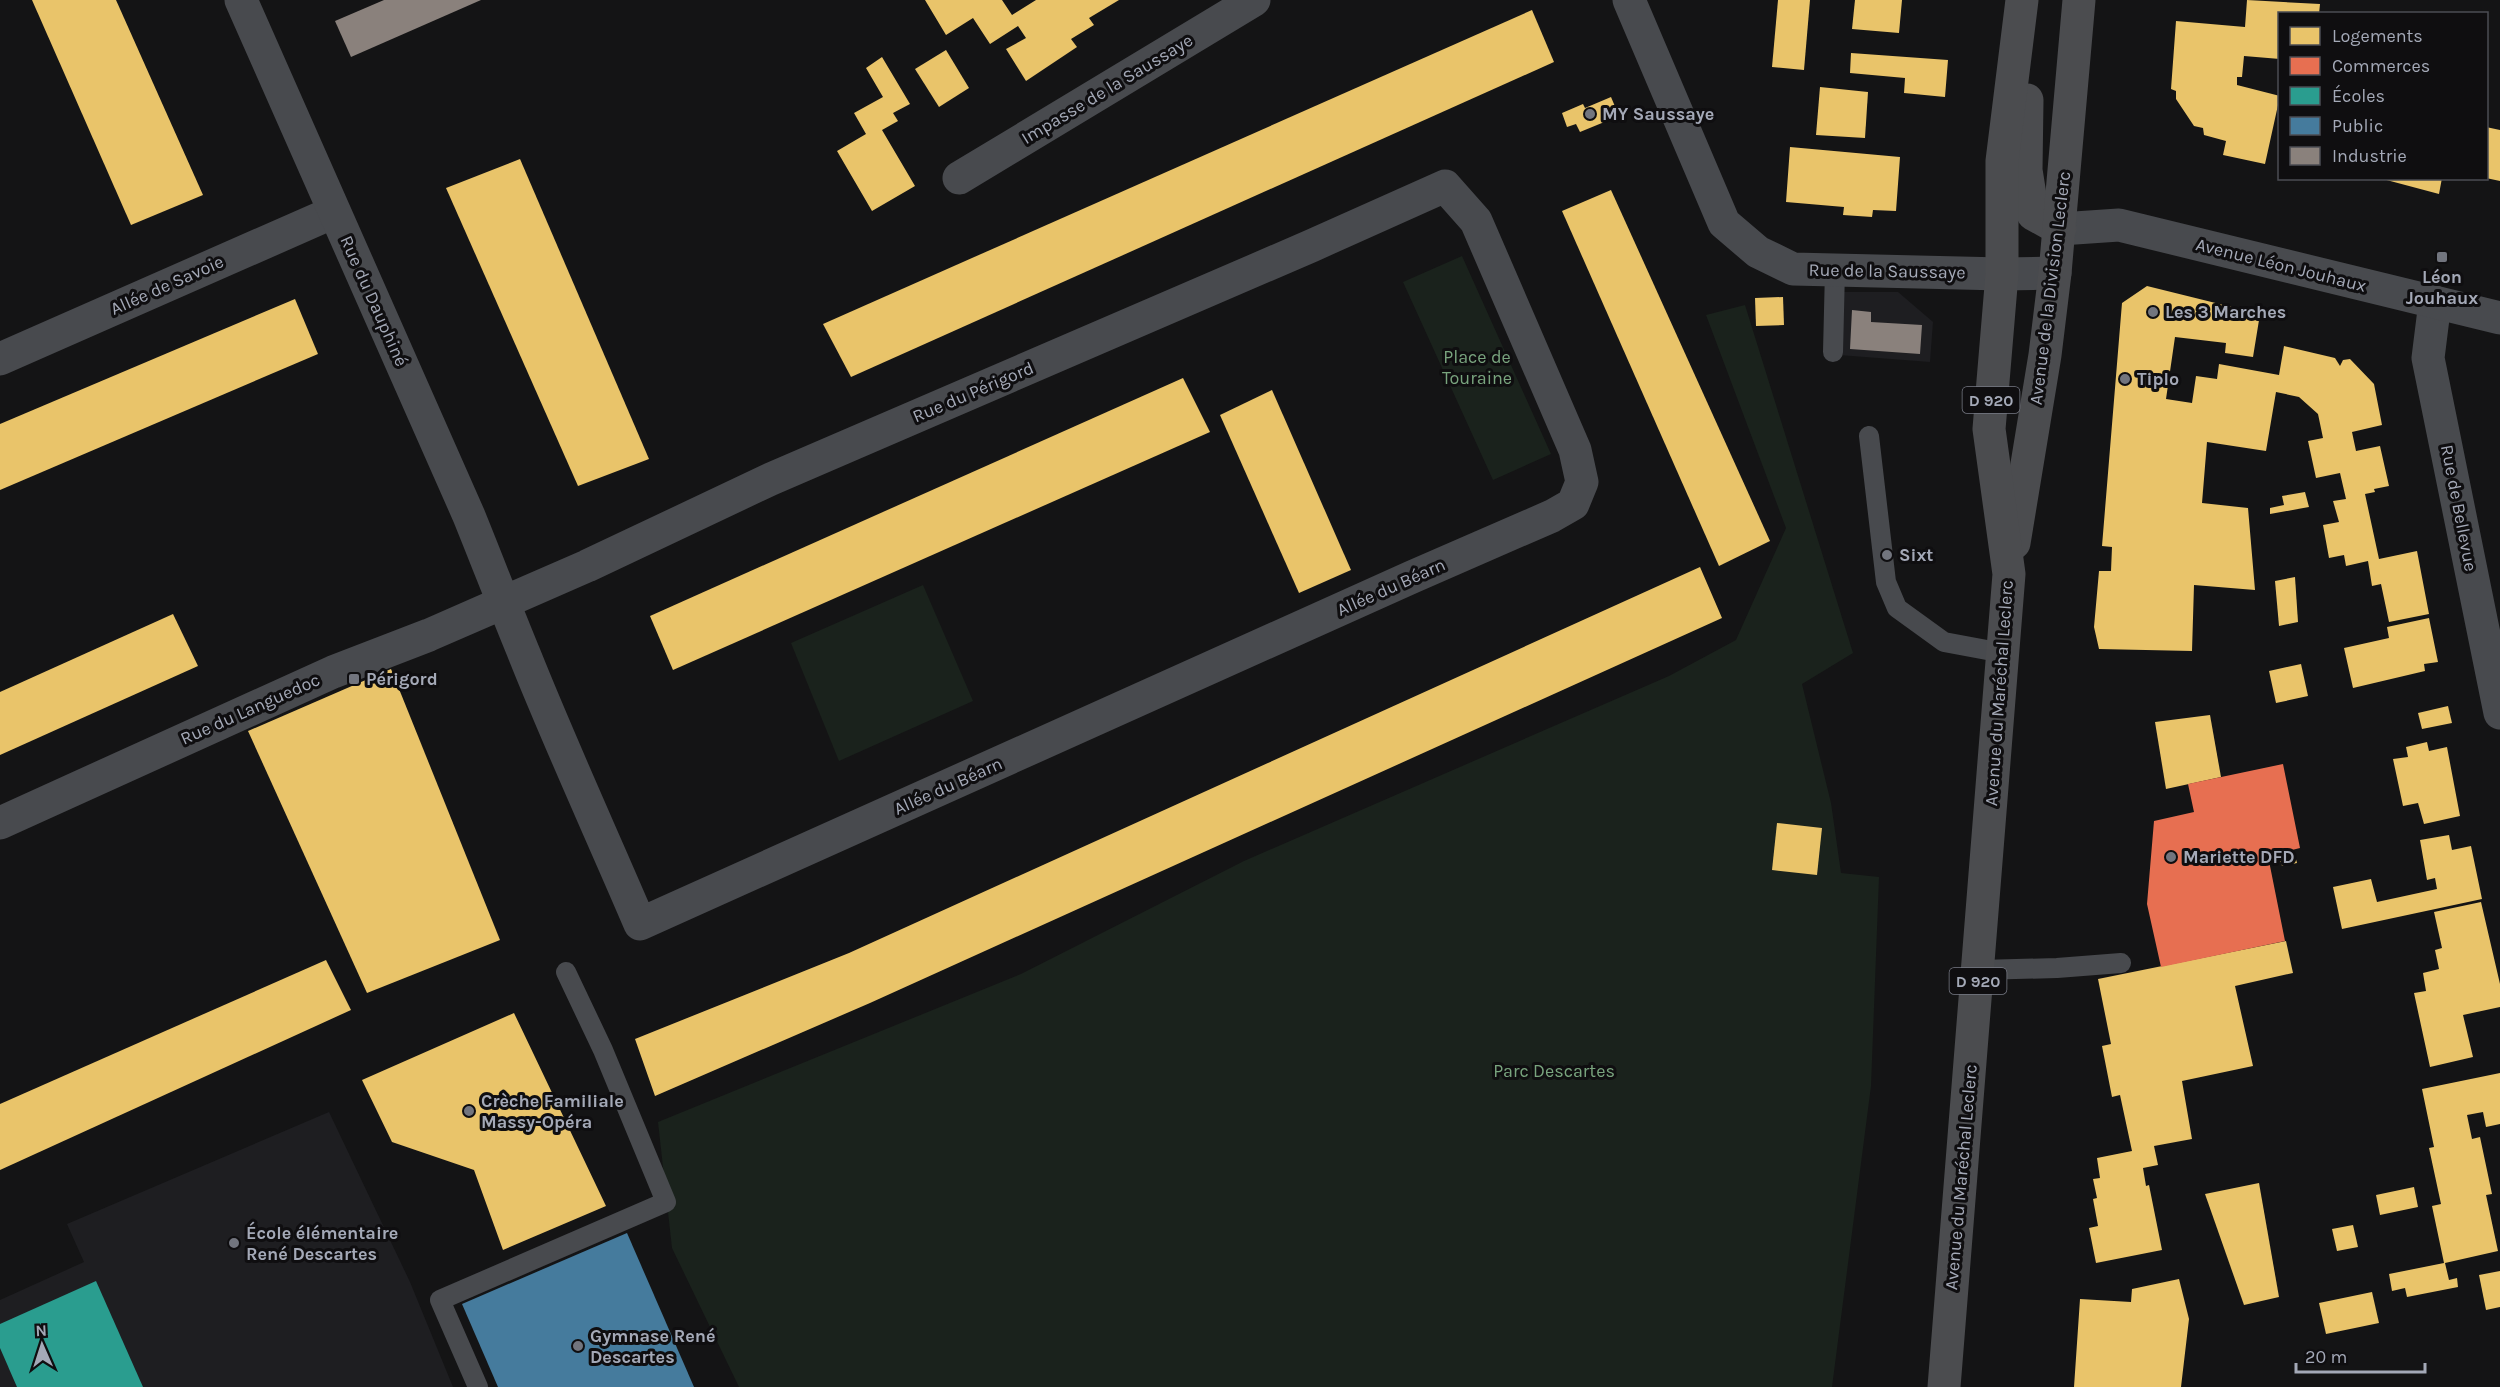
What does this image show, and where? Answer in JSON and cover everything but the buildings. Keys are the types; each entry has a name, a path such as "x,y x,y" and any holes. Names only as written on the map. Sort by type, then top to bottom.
{"main road":[{"name":"Avenue du Maréchal Leclerc","path":"1944,1387 2009,574 1989,429 2002,274 2002,161 2024,0"},
{"path":"2024,0 2028,121 2026,170 2033,214 2060,229"},
{"name":"Avenue de la Division Leclerc","path":"2009,574 2046,355 2060,229 2079,0"},
{"path":"2003,225 2060,229"}],"street":[{"name":"Rue du Dauphiné","path":"241,0 469,516 504,603"},
{"name":"Impasse de la Saussaye","path":"959,178 1254,0"},
{"name":"Rue de la Saussaye","path":"1629,0 1724,223 1758,252 1794,269 2002,274 2055,273"},
{"name":"Allée du Béarn","path":"504,603 640,924 1401,581 1552,516 1574,504 1582,482 1575,450 1476,220 1445,186"},
{"name":"Rue du Périgord","path":"504,603 782,474 1301,251 1445,186"},
{"name":"Allée de Savoie","path":"0,359 334,212"},
{"name":"Avenue Léon Jouhaux","path":"2060,229 2119,225 2500,318"},
{"name":"Rue de Bellevue","path":"2435,302 2428,358 2500,713"},
{"name":"Rue du Languedoc","path":"0,823 333,672 504,603"}],"lane":[{"path":"1833,352 1835,270"},
{"path":"1869,436 1886,582 1897,608 1944,642 2003,653"},
{"path":"1979,970 2057,968 2121,963"},
{"path":"478,1387 440,1300 666,1202 603,1050 566,972"}],"shaded area":[{"path":"1827,292 1898,292 1933,322 1930,362 1826,354"},
{"name":"École élémentaire René Descartes","path":"329,1112 410,1282 453,1387 0,1387 0,1300 84,1262 67,1224"}],"green space":[{"name":"Place de Touraine","path":"1462,256 1551,454 1493,480 1403,282"},
{"name":"Parc Descartes","path":"1745,305 1853,653 1802,684 1831,803 1841,873 1879,877 1871,1086 1832,1387 739,1387 672,1248 658,1122 1021,974 1244,861 1669,676 1736,640 1786,528 1706,315"},
{"path":"923,585 973,701 839,761 791,643"}],"place":[{"name":"MY Saussaye","path":"1590,114"},
{"name":"Léon Jouhaux","path":"2442,257"},
{"name":"Les 3 Marches","path":"2153,312"},
{"name":"Tiplo","path":"2125,379"},
{"name":"Sixt","path":"1887,555"},
{"name":"Périgord","path":"354,679"},
{"name":"Mariette DFD","path":"2171,857"},
{"name":"Crèche Familiale Massy-Opéra","path":"469,1111"},
{"name":"École élémentaire René Descartes","path":"234,1243"},
{"name":"Gymnase René Descartes","path":"578,1346"}]}
